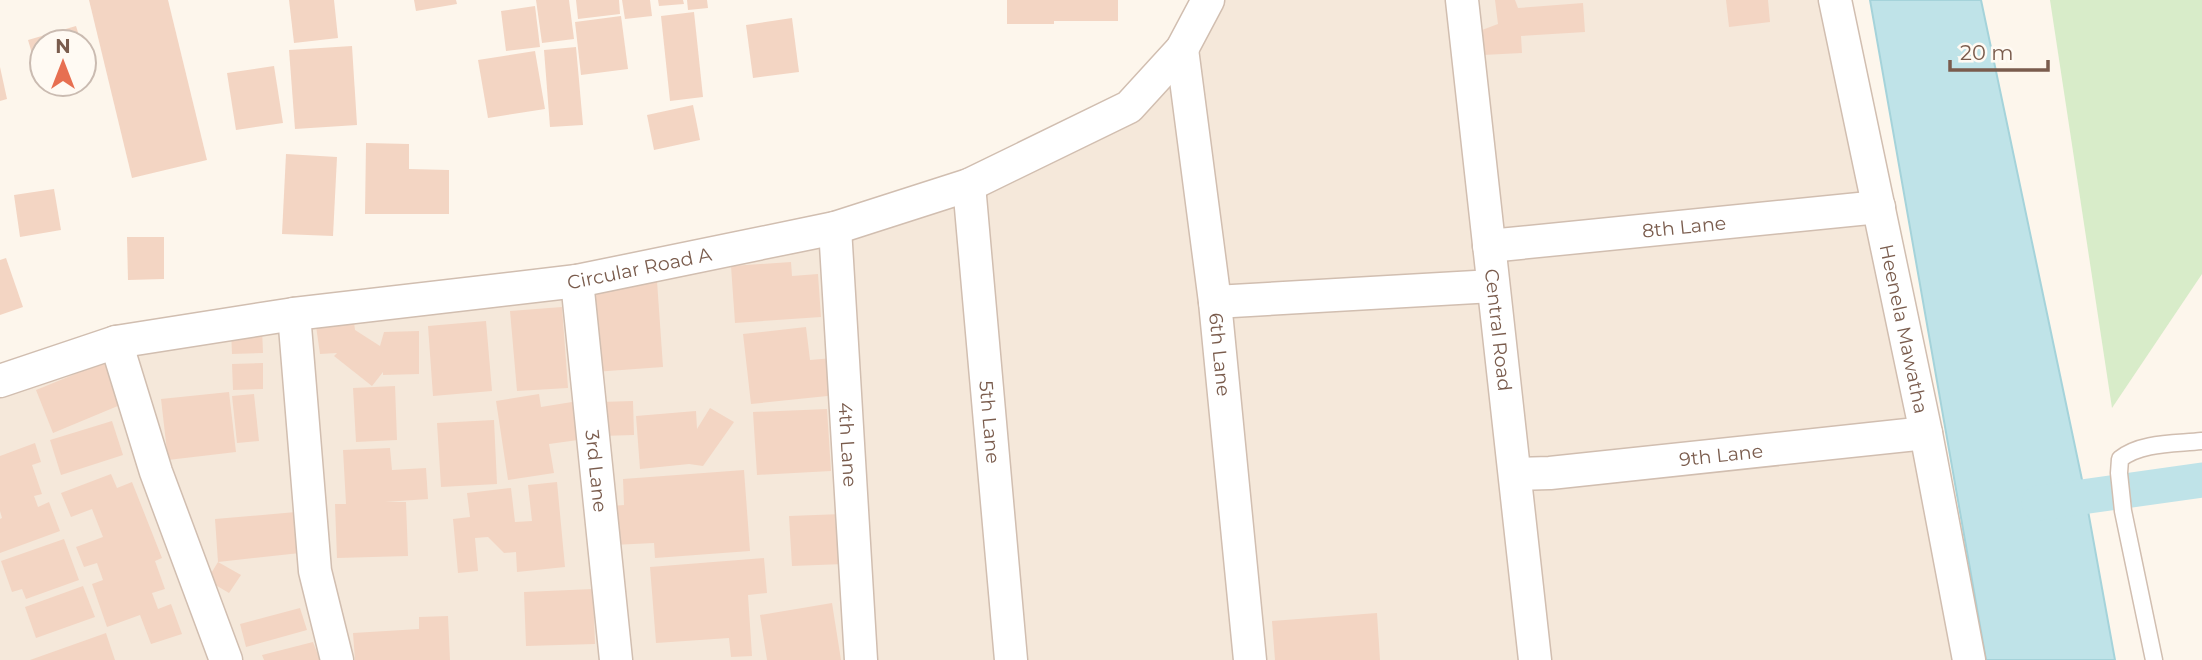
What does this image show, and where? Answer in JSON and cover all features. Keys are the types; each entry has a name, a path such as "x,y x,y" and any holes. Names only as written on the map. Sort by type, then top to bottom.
{"street":[{"name":"Circular Road A","path":"0,381 116,342 294,314 577,281 835,228 969,185 1129,107 1182,49 1208,0"},
{"name":"Central Road","path":"1462,0 1535,660"},
{"name":"Heenela Mawatha","path":"1835,0 1926,433 1969,660"},
{"name":"6th Lane","path":"1182,49 1214,302 1250,660"},
{"name":"5th Lane","path":"969,185 1011,660"},
{"name":"8th Lane","path":"1489,246 1879,207"},
{"name":"4th Lane","path":"835,228 861,660"},
{"name":"3rd Lane","path":"577,281 616,660"},
{"path":"1214,302 1493,286"},
{"path":"294,314 315,571 337,660"},
{"path":"116,342 156,471 226,660"},
{"name":"9th Lane","path":"1516,474 1550,473 1926,433"}],"lane":[{"path":"2154,660 2123,510 2120,459 2129,451 2202,441"}],"shaded area":[{"path":"1208,0 1835,0 1969,660 0,660 0,384 135,340 579,275 836,214 968,176 1129,107"}],"green space":[{"path":"2050,0 2202,0 2202,274 2112,408"}],"water":[{"path":"1870,0 1981,0 2085,494 2115,660 1986,660"}],"building":[{"path":"89,0 168,0 207,160 132,178 98,28 96,28"},
{"path":"289,0 334,0 338,38 294,43"},
{"path":"414,0 456,0 457,4 416,11"},
{"path":"536,0 569,0 574,39 542,43"},
{"path":"576,0 619,0 620,14 578,19"},
{"path":"622,0 650,0 652,16 625,19"},
{"path":"658,0 683,0 684,4 659,6"},
{"path":"687,0 707,0 708,8 688,10"},
{"path":"1007,0 1118,0 1118,21 1007,24"},
{"path":"1495,0 1515,0 1518,8 1583,3 1585,32 1521,36 1522,53 1483,55 1482,30 1498,24"},
{"path":"1726,0 1768,0 1770,22 1729,27"},
{"path":"535,6 540,47 506,51 501,11"},
{"path":"694,12 703,97 670,101 661,16"},
{"path":"621,16 628,69 581,75 575,22"},
{"path":"792,18 799,72 753,78 746,25"},
{"path":"352,46 357,125 295,129 289,50"},
{"path":"576,47 583,125 550,127 544,50"},
{"path":"535,51 545,109 488,118 478,60"},
{"path":"274,66 283,123 236,130 227,73"},
{"path":"0,67 7,99 0,101"},
{"path":"693,105 700,140 654,150 647,115"},
{"path":"366,143 409,144 409,169 449,170 449,214 365,214"},
{"path":"286,154 337,157 333,236 282,234"},
{"path":"54,189 61,230 20,237 14,195"},
{"path":"127,237 164,237 164,279 128,280"},
{"path":"6,258 23,307 0,315 0,260"},
{"path":"791,262 792,276 818,274 821,317 735,323 731,266"},
{"path":"657,281 663,367 594,372 588,286"},
{"path":"562,307 568,388 517,391 510,311"},
{"path":"486,321 492,391 433,396 428,326"},
{"path":"354,322 355,330 380,346 384,332 419,331 419,374 383,375 383,372 372,386 334,356 337,353 320,354 316,326"},
{"path":"806,327 810,360 833,358 837,395 751,404 743,334"},
{"path":"262,328 263,353 232,354 231,330"},
{"path":"107,361 125,403 53,433 36,390"},
{"path":"263,363 263,389 233,390 232,364"},
{"path":"395,386 397,440 356,442 353,388"},
{"path":"229,392 236,452 168,460 161,399"},
{"path":"254,394 259,441 237,443 232,396"},
{"path":"539,394 541,407 572,402 578,440 549,444 554,473 508,480 496,401"},
{"path":"633,401 634,435 601,436 600,402"},
{"path":"710,408 734,422 703,466 689,464 640,469 636,416 696,411 697,429"},
{"path":"827,409 831,471 757,475 753,412"},
{"path":"494,420 497,484 441,487 437,423"},
{"path":"112,421 123,455 61,475 50,440"},
{"path":"35,443 41,462 32,465 42,494 34,496 38,507 49,502 60,531 0,553 0,456"},
{"path":"390,448 392,470 426,468 428,499 385,502 406,502 408,556 337,558 335,504 346,504 343,450"},
{"path":"744,470 750,551 655,558 654,543 613,545 611,506 624,505 623,479"},
{"path":"111,474 117,488 132,482 162,558 155,561 165,589 152,593 158,609 171,604 182,634 151,644 140,615 107,627 92,584 103,580 97,563 84,567 76,547 103,537 92,509 71,517 61,493"},
{"path":"557,482 565,567 517,572 516,552 504,553 488,537 475,538 478,571 458,573 453,519 470,517 467,493 511,488 515,522 532,521 528,485"},
{"path":"296,512 300,553 218,562 215,519"},
{"path":"842,514 844,564 792,566 789,516"},
{"path":"64,539 79,580 26,599 22,589 12,592 1,561"},
{"path":"764,558 767,593 748,595 752,656 731,657 729,638 656,643 650,567"},
{"path":"218,562 241,575 229,593 207,580"},
{"path":"83,586 95,617 36,638 25,607"},
{"path":"593,589 595,644 526,646 524,592"},
{"path":"832,603 841,660 767,660 760,615"},
{"path":"300,608 307,630 246,647 240,624"},
{"path":"1377,613 1380,660 1275,660 1272,621"},
{"path":"448,616 450,660 355,660 353,633 419,629 419,617"},
{"path":"106,633 115,660 30,660"},
{"path":"313,642 320,660 264,660 262,655"}],"waterway":[{"path":"2039,503 2202,480"}]}
